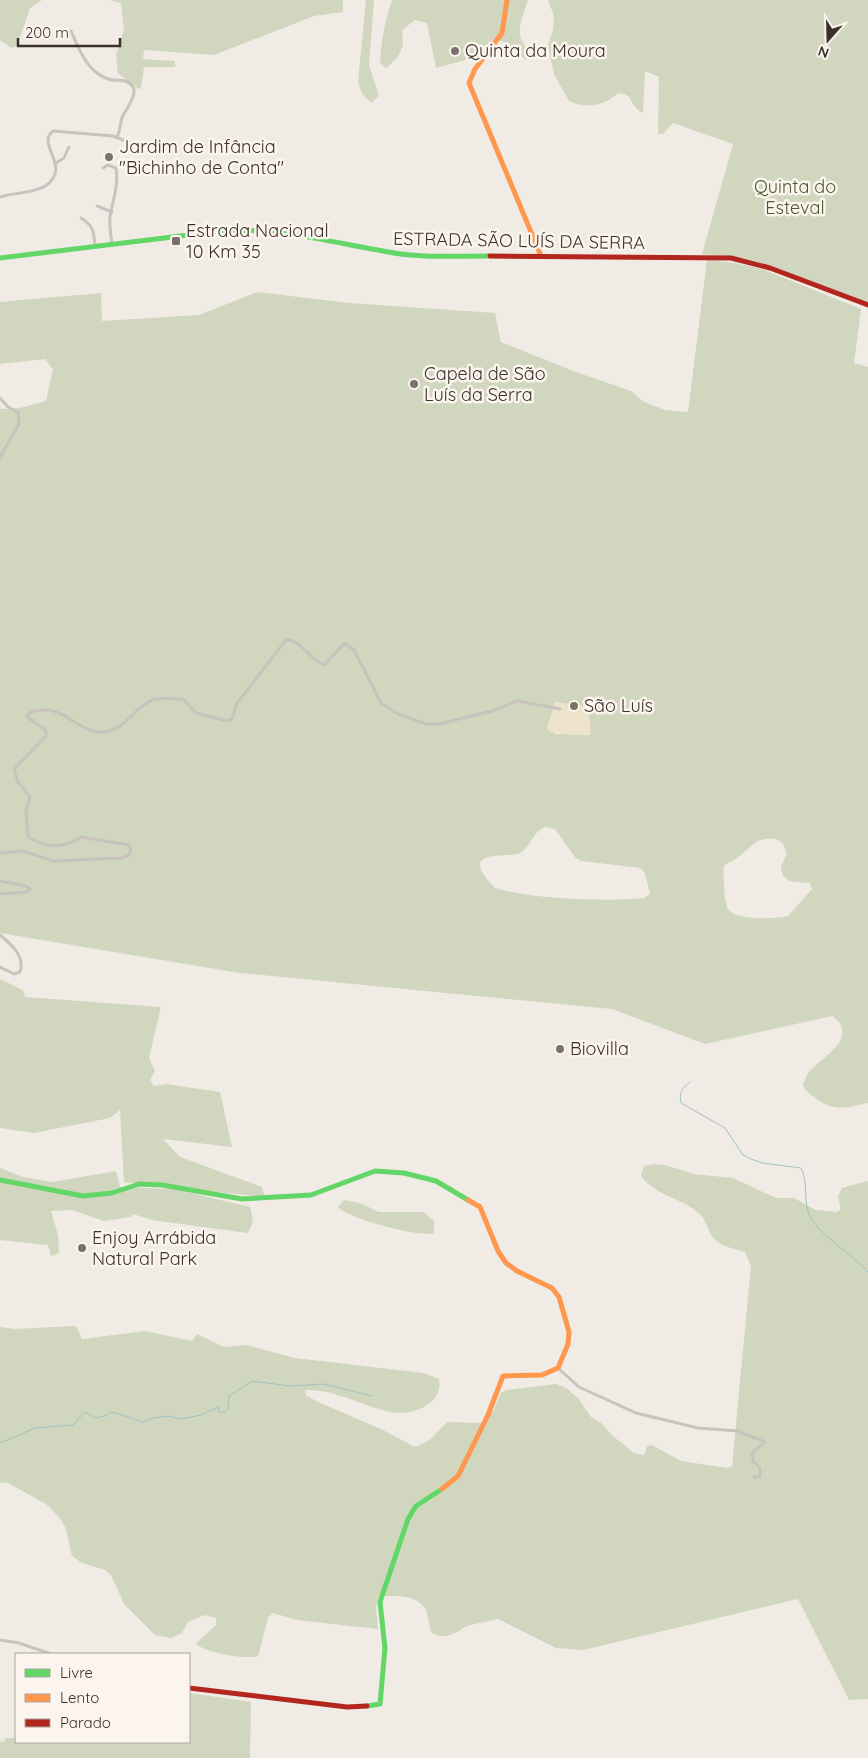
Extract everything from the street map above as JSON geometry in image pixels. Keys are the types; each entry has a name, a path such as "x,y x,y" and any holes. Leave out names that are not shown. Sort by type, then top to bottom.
{"street":[{"path":"506,0 502,33 474,69 469,83 541,256"},
{"path":"71,31 81,55 93,68 108,79 127,82 133,87 134,94 123,116 117,137"},
{"path":"0,197 34,190 49,184 56,172 56,163 48,143 48,137 53,131 117,137 133,144"},
{"path":"56,163 64,158 69,147"},
{"path":"103,168 108,165 116,168 117,176 110,226 112,244"},
{"path":"97,206 112,212"},
{"path":"81,218 90,223 94,232 95,246"},
{"name":"ESTRADA SÃO LUÍS DA SERRA","path":"0,258 230,230 258,229 395,254 705,256 742,260 770,268 868,305"},
{"path":"0,398 8,407 18,412 19,424 0,457"},
{"path":"0,853 23,852 37,857 69,861 122,858 129,855 132,850 129,845 81,838 71,844 47,845 37,843 28,836 26,812 30,797 18,782 14,770 46,736 46,730 27,717 29,713 46,709 65,715 97,732 106,732 119,726 152,700 183,699 196,713 227,721 232,719 237,703 286,640 296,643 318,663 324,665 344,643 349,644 354,650 381,703 398,714 426,724 440,724 492,711 517,701 560,709"},
{"path":"0,881 26,886 30,890 27,892 0,894"},
{"path":"0,936 14,948 22,966 20,972 14,974 0,967"},
{"path":"0,1180 83,1196 101,1196 125,1187 146,1184 180,1186 242,1199 311,1195 375,1171 404,1173 436,1181 480,1207 498,1252 506,1263 517,1272 552,1288 559,1296 569,1332 568,1344 558,1368 542,1375 504,1376 498,1382 480,1433 458,1476 450,1484 416,1506 408,1520 380,1602 385,1648 380,1704 364,1707 347,1707 190,1688"},
{"path":"558,1368 579,1387 636,1413 698,1428 738,1431 765,1442 752,1454 753,1461 760,1468 760,1477 754,1477"},
{"path":"0,1640 19,1643 48,1653"}],"green space":[{"path":"0,0 42,0 30,8 17,46 11,48 0,40"},
{"path":"109,0 343,0 343,12 314,16 214,55 144,50 143,59 174,61 176,67 144,67 141,88 138,89 118,73 116,55 124,30 121,3"},
{"path":"366,0 374,0 369,65 379,96 371,103 362,94 358,82"},
{"path":"392,0 528,0 521,20 520,36 527,49 528,56 526,60 502,41 493,40 480,56 436,68 427,23 415,20 402,30 403,45 398,57 386,68 380,63 384,31"},
{"name":"Quinta do Esteval","path":"548,0 868,0 868,305 745,259 702,254 733,144 673,123 663,134 658,134 659,77 645,71 643,113 639,111 627,95 622,93 602,103 593,105 583,105 569,101 554,74 548,45 553,30 554,16"},
{"path":"707,260 735,263 762,269 861,309 854,363 868,367 868,1103 840,1108 833,1107 821,1102 809,1093 803,1085 809,1073 830,1053 841,1039 842,1031 840,1024 832,1016 705,1044 612,1009 240,973 0,933 0,409 20,408 46,401 53,369 45,359 0,364 0,302 101,293 102,321 199,315 257,292 349,303 495,313 501,342 573,371 631,391 644,402 665,410 688,412","holes":["572,704 588,713 590,734 556,734 547,728 552,715","545,827 555,829 575,857 581,861 641,868 645,873 650,894 644,898 590,899 528,895 495,888 484,874 480,865 482,860 489,857 522,852 541,829","776,839 783,844 787,854 781,866 784,876 791,881 810,883 812,889 788,916 774,918 739,916 728,909 724,866 758,841"]},
{"path":"0,979 23,990 25,997 161,1007 149,1058 155,1071 150,1080 154,1086 166,1084 220,1092 232,1147 163,1139 180,1157 262,1187 265,1197 124,1182 120,1110 110,1118 34,1133 0,1128"},
{"path":"653,1164 665,1165 694,1174 733,1178 776,1198 794,1198 816,1210 837,1212 841,1209 838,1196 842,1188 868,1181 868,1699 849,1700 798,1599 583,1650 556,1648 498,1619 470,1625 448,1635 436,1635 432,1633 426,1610 417,1601 404,1597 379,1596 376,1607 378,1629 297,1620 273,1613 268,1618 258,1656 245,1657 216,1653 200,1647 196,1643 216,1625 216,1618 205,1615 188,1622 182,1633 171,1638 155,1635 124,1604 111,1575 105,1570 82,1563 72,1556 66,1529 60,1518 46,1504 6,1482 0,1483 0,1327 14,1329 76,1326 82,1339 145,1331 192,1341 197,1334 224,1347 247,1345 295,1358 424,1373 439,1379 439,1388 436,1396 424,1407 407,1412 390,1412 327,1392 305,1390 306,1395 316,1401 383,1430 413,1446 418,1446 431,1439 447,1422 482,1423 493,1411 501,1393 506,1390 556,1384 566,1388 578,1398 591,1417 600,1422 613,1436 634,1453 644,1455 647,1446 652,1445 681,1461 727,1468 732,1466 751,1266 745,1252 716,1241 700,1214 686,1204 661,1193 647,1183 641,1176 644,1166"},
{"path":"0,1168 23,1177 53,1182 116,1171 120,1187 174,1189 250,1207 253,1222 248,1233 152,1220 133,1214 131,1217 104,1221 72,1210 51,1211 58,1235 59,1253 51,1256 48,1245 0,1240"},
{"path":"344,1200 360,1203 379,1212 424,1212 434,1221 434,1233 414,1233 400,1230 355,1216 338,1207"},
{"path":"190,1693 251,1702 250,1758 0,1758 0,1742 5,1741 5,1738 15,1738 15,1743 190,1743"}],"sand":[{"path":"555,702 583,706 590,720 590,735 550,732 547,729"}],"waterway":[{"path":"690,1082 682,1091 681,1103 725,1128 743,1155 762,1163 801,1168 805,1180 808,1212 815,1225 868,1272"},
{"path":"0,1443 35,1428 73,1425 85,1412 95,1418 105,1416 110,1412 143,1422 153,1418 169,1416 181,1419 201,1415 218,1407 219,1412 225,1412 228,1408 229,1396 252,1381 290,1386 323,1384 372,1396"}],"traffic: fast":[{"path":"0,258 230,230 292,234 406,255 490,256"},
{"path":"0,1180 83,1196 112,1193 139,1184 162,1185 242,1199 311,1195 375,1171 404,1173 436,1181 468,1200"},
{"path":"367,1706 380,1704 385,1648 380,1602 408,1519 416,1506 442,1489"}],"traffic: slow":[{"path":"507,0 502,33 475,69 469,83 541,256"},
{"path":"442,1489 458,1476 488,1415 503,1376 542,1375 558,1368 568,1344 569,1332 559,1297 552,1288 517,1271 506,1263 498,1251 480,1207 468,1200"}],"traffic: jam":[{"path":"490,256 731,258 770,268 868,305"},
{"path":"190,1688 347,1707 367,1706"}],"place":[{"name":"Quinta da Moura","path":"455,51"},
{"name":"Jardim de Infância \"Bichinho de Conta\"","path":"109,157"},
{"name":"Estrada Nacional 10 Km 35","path":"176,241"},
{"name":"Capela de São Luís da Serra","path":"414,384"},
{"name":"São Luís","path":"574,706"},
{"name":"Biovilla","path":"560,1049"},
{"name":"Enjoy Arrábida Natural Park","path":"82,1248"}]}
